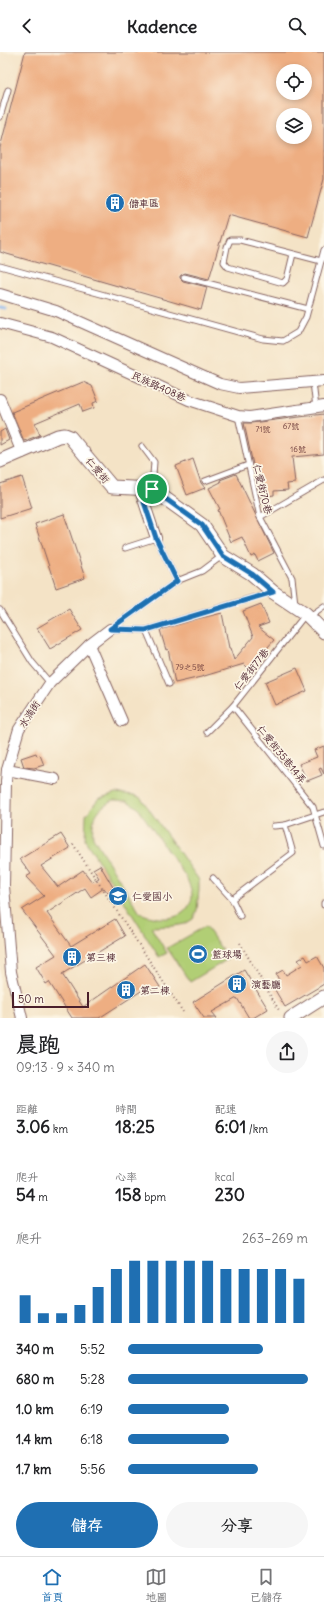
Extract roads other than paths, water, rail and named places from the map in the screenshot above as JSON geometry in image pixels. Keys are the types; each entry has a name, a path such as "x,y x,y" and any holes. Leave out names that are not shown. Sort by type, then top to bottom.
{"street":[{"path":"0,294 56,311 220,384 239,388 324,381"},
{"name":"民族路408巷","path":"0,323 52,337 189,400 238,416 250,417 320,407"},
{"path":"0,399 22,453"},
{"name":"仁愛街","path":"0,461 22,453 58,436 64,435 70,437 112,487 139,487 152,489 202,525 223,556 252,574 273,592 304,613 324,632"},
{"path":"139,487 156,538"},
{"name":"水湳街","path":"22,1018 11,972 4,886 7,770 20,728 50,683 89,645 110,629"},
{"path":"89,645 122,721"},
{"path":"7,770 55,779"},
{"path":"286,1015 324,997"}],"lane":[{"path":"0,117 8,90"},
{"path":"293,254 287,279 283,283 228,267 224,262 230,240 240,240 321,261"},
{"path":"0,266 263,339 283,341 298,332 306,317 324,250"},
{"path":"184,277 308,309"},
{"path":"313,382 320,407"},
{"name":"仁愛街70巷","path":"238,416 260,517 292,578 304,613"},
{"path":"142,446 154,462 152,489"},
{"path":"205,481 248,465"},
{"path":"260,517 324,480"},
{"path":"125,548 156,538 177,581"},
{"path":"110,629 177,581 202,571 223,556"},
{"path":"110,629 146,630 273,592"},
{"name":"仁愛街77巷","path":"207,732 233,706 304,613 324,606"},
{"path":"0,610 32,662 50,683"},
{"path":"146,630 169,684"},
{"name":"仁愛街35巷14弄","path":"233,706 313,807 314,815 324,846"},
{"path":"274,826 284,825 324,812"},
{"path":"232,899 293,853 284,825"},
{"path":"213,878 232,899 240,916"}],"waterway":[{"path":"0,308 6,309"}],"place":[{"name":"儲車區","path":"115,203"},
{"name":"仁愛國小","path":"118,896"},
{"name":"籃球場","path":"198,954"},
{"name":"第三棟","path":"72,957"},
{"name":"演藝廳","path":"237,984"},
{"name":"第二棟","path":"126,990"}]}
